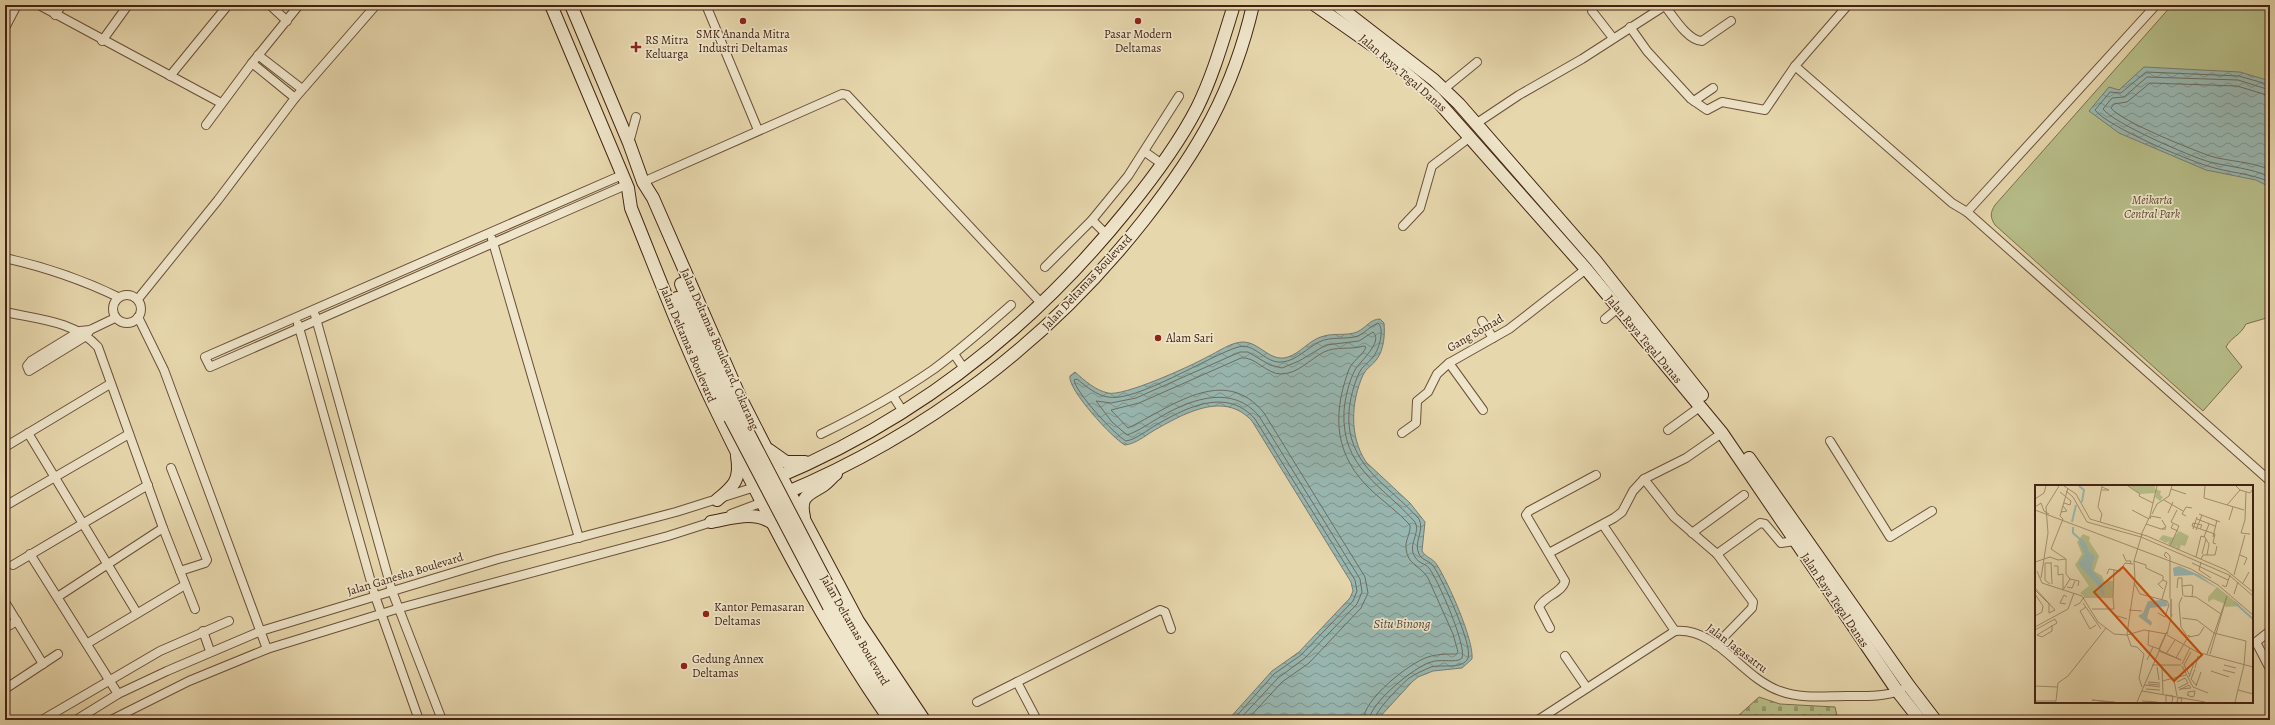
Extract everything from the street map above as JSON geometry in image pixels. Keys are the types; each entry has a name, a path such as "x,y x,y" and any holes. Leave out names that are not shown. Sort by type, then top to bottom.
{"main road":[{"name":"Jalan Deltamas Boulevard","path":"551,5 626,182 734,416 833,605 856,654 901,720"},
{"name":"Jalan Deltamas Boulevard, Cikarang","path":"571,5 629,143 643,182 653,198 740,397 780,476 858,621 924,720"},
{"name":"Jalan Deltamas Boulevard","path":"626,182 634,215 692,356 735,449 755,487 780,476 904,413 965,370 1013,330 1042,303 1107,235 1162,164 1197,108 1210,77 1234,5"},
{"name":"Jalan Deltamas Boulevard","path":"763,502 789,492 892,441 949,404 1026,345 1071,303 1122,248 1191,157 1218,109 1245,37 1253,5"},
{"name":"Jalan Raya Tegal Danas","path":"1316,5 1375,47 1449,113 1470,137 1596,260 1720,426 1935,720"},
{"name":"Jalan Raya Tegal Danas","path":"1337,5 1387,42 1444,89 1476,123 1544,210 1586,269 1701,406 1720,426 1898,692 1920,720"},
{"path":"1449,113 1459,104"},
{"name":"Jalan Deltamas Boulevard","path":"643,182 646,201 734,416"},
{"path":"1013,330 1026,345"},
{"path":"765,446 777,457 786,462 798,463 812,460"},
{"path":"717,500 732,487 737,478 739,468 735,449"},
{"path":"807,527 802,508 804,499 847,464"},
{"path":"755,487 820,613 856,672 890,720"},
{"path":"711,522 749,515 764,517 774,524"},
{"name":"Jalan Deltamas Boulevard","path":"833,605 912,720"}],"street":[{"path":"5,28 7,14 17,5"},
{"path":"39,5 102,41 222,103"},
{"path":"55,15 62,5"},
{"path":"102,41 128,5"},
{"path":"170,76 228,5"},
{"path":"270,5 286,20"},
{"path":"206,125 258,55 299,5"},
{"path":"706,5 758,130"},
{"path":"1594,5 1592,11 1613,38"},
{"path":"1476,123 1519,95 1582,59 1665,5 1692,37 1698,41 1702,41 1731,21"},
{"path":"1630,27 1647,51 1694,101 1707,110 1722,102 1765,110 1795,66 1848,5"},
{"path":"1968,212 2156,5"},
{"path":"138,299 208,212 295,98 370,7"},
{"path":"258,55 302,90"},
{"path":"1444,89 1477,62"},
{"path":"252,63 295,98"},
{"path":"1795,66 1952,203 1968,212 2270,481"},
{"path":"1694,101 1713,88"},
{"path":"643,182 842,94 847,95 1042,303"},
{"path":"1045,267 1092,220 1145,152 1180,96"},
{"path":"629,143 636,117"},
{"path":"1403,226 1420,208 1432,166 1470,137"},
{"path":"1145,152 1162,164"},
{"path":"626,182 494,243 210,367 205,357 489,233 626,182"},
{"path":"1092,220 1107,235"},
{"path":"489,233 494,243 579,538"},
{"path":"5,258 49,268 84,280 118,297"},
{"name":"Gang Somad","path":"1402,433 1416,422 1417,401 1428,392 1437,374 1449,363 1508,329 1586,269"},
{"path":"124,294 132,295 138,299 141,311 138,317 127,323 115,318 112,311 113,303 118,297 124,294"},
{"path":"821,434 893,396 954,354 1011,305"},
{"path":"1605,319 1618,308"},
{"path":"313,310 392,591 400,608 442,720"},
{"path":"5,312 86,332 98,347 110,384 163,528 195,609"},
{"path":"5,319 14,314"},
{"path":"138,317 164,370 267,649"},
{"path":"86,332 31,372 29,371 27,366 29,363 86,332 115,318"},
{"path":"294,318 300,327 375,596 383,614 419,720"},
{"path":"1482,321 1493,338"},
{"path":"954,354 965,370"},
{"path":"1449,363 1483,410"},
{"path":"5,447 110,384"},
{"path":"893,396 904,413"},
{"path":"1668,430 1701,406"},
{"path":"1549,554 1603,525 1622,512 1633,491 1644,479 1686,458 1720,426"},
{"path":"28,433 81,524 108,564 137,613"},
{"path":"5,506 129,434"},
{"path":"1830,441 1890,537 1932,512"},
{"path":"172,468 207,560 204,564 180,571"},
{"path":"1550,628 1539,607 1543,601 1563,586 1565,580 1527,517 1527,513 1596,475"},
{"path":"1644,479 1674,517 1717,554 1753,602 1753,606 1716,645"},
{"path":"13,565 148,485"},
{"name":"Jalan Ganesha Boulevard","path":"76,720 118,694 210,651 261,631 498,559 717,500 755,487"},
{"path":"1692,533 1744,495"},
{"path":"112,720 189,681 267,649 400,608 711,522 763,502"},
{"path":"1717,554 1760,523 1765,524 1781,543 1795,540"},
{"path":"1538,720 1675,631 1603,525"},
{"path":"59,596 163,528"},
{"path":"30,554 59,596 118,694"},
{"path":"88,643 185,585"},
{"path":"5,602 43,664"},
{"path":"977,702 1160,610 1164,612 1171,629"},
{"path":"5,628 17,621"},
{"path":"42,720 160,651 229,621"},
{"name":"Jalan Jagasatru","path":"1675,631 1687,630 1696,632 1716,645 1767,685 1791,694 1855,696 1898,692"},
{"path":"203,631 210,651"},
{"path":"2270,631 2254,640 2270,668"},
{"path":"5,689 58,654"},
{"path":"1565,656 1587,688"},
{"path":"1017,682 1037,720"},
{"path":"1898,692 1909,686"}],"green space":[{"name":"Meikarta Central Park","path":"2172,5 2270,5 2270,317 2246,324 2244,328 2230,341 2226,347 2242,367 2203,411 1995,225 1991,215 1995,205"},
{"path":"1759,697 1780,704 1835,707 1838,720 1742,720 1738,716"}],"water":[{"path":"2144,67 2240,72 2270,81 2270,187 2256,180 2206,170 2119,133 2089,111 2109,87 2119,90"},
{"name":"Situ Binong","path":"1380,319 1384,323 1384,342 1379,355 1364,373 1359,385 1354,408 1354,430 1360,452 1366,462 1410,503 1425,522 1422,551 1434,561 1447,584 1465,625 1472,650 1472,659 1462,668 1433,671 1418,677 1377,720 1228,720 1272,671 1299,652 1350,598 1353,591 1351,582 1252,421 1241,412 1229,407 1216,406 1203,408 1177,418 1136,441 1125,445 1111,434 1083,402 1071,382 1070,376 1075,372 1086,382 1099,390 1108,393 1116,393 1157,380 1238,342 1255,345 1270,355 1282,358 1293,355 1319,338 1328,335 1357,332 1373,320"}],"place":[{"name":"SMK Ananda Mitra Industri Deltamas","path":"743,21"},
{"name":"Pasar Modern Deltamas","path":"1138,21"},
{"name":"RS Mitra Keluarga","path":"636,47"},
{"name":"Alam Sari","path":"1158,338"},
{"name":"Kantor Pemasaran Deltamas","path":"706,614"},
{"name":"Gedung Annex Deltamas","path":"684,666"}]}
